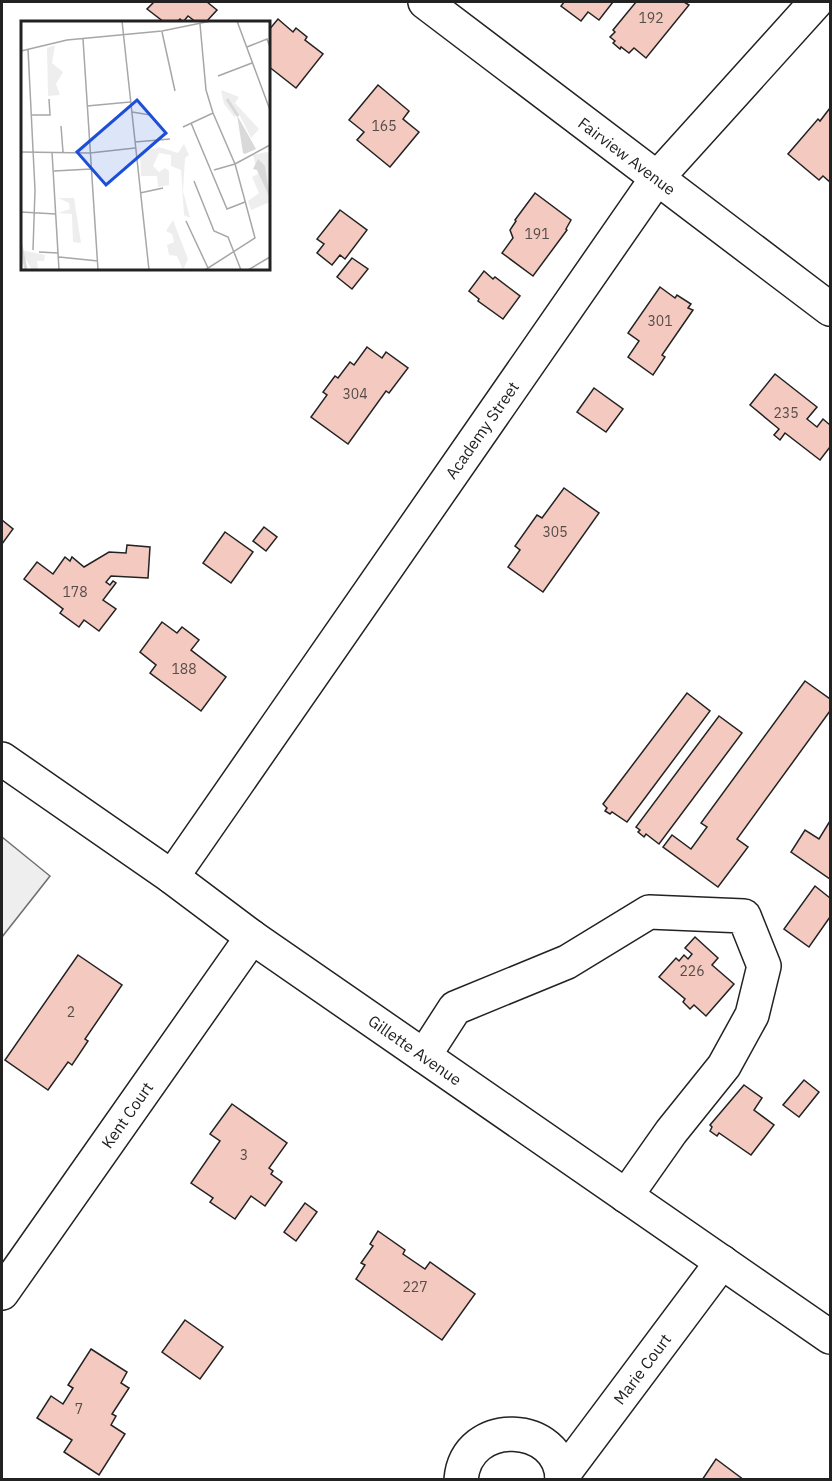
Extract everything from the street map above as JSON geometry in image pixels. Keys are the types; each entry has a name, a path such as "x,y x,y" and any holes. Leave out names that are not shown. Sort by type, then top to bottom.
{"street":[{"name":"Fairview Avenue","path":"425,2 831,309"},
{"name":"Academy Street","path":"172,878 657,178 816,2"},
{"name":"Gillette Avenue","path":"2,759 252,937 831,1337"},
{"path":"424,1056 455,1008 567,962 649,912 744,916 764,966 753,1015 724,1066 671,1132 626,1196"},
{"name":"Kent Court","path":"2,1293 252,937"},
{"name":"Marie Court","path":"562,1478 722,1262"},
{"name":"Marie Court","path":"461,1479 469,1457 484,1440 505,1433 530,1436 550,1450 559,1466 562,1478"}],"shaded area":[{"path":"2,837 50,876 2,937"}],"building":[{"path":"154,2 207,2 217,10 207,21 195,21 188,16 184,21 180,19 163,21 147,9"},
{"path":"564,2 613,2 599,20 588,12 581,21 561,6"},
{"path":"636,2 684,2 689,5 646,58 634,48 629,53 621,47 620,49 610,37"},
{"path":"278,19 293,32 296,28 307,37 305,40 323,54 296,88 270,68 270,29"},
{"path":"378,85 409,111 403,119 419,132 390,167 357,140 364,132 349,120"},
{"path":"830,108 830,182 823,176 819,180 788,154"},
{"path":"535,193 571,220 567,230 533,276 502,253 513,238 510,230 515,220"},
{"path":"340,210 367,230 345,259 340,255 332,265 317,253 324,244 317,239"},
{"path":"352,258 368,269 352,289 337,277"},
{"path":"484,271 520,296 503,319 478,301 479,299 469,291"},
{"path":"660,287 675,298 677,295 691,304 688,308 693,310 662,355 665,357 653,375 628,357 639,341 628,333"},
{"path":"367,347 382,358 386,352 408,368 389,393 386,391 348,444 311,417 327,395 323,392 335,376 338,378 350,362 354,365"},
{"path":"775,374 817,407 807,419 817,427 823,419 830,425 830,447 820,460 785,433 780,440 774,435 779,429 750,405"},
{"path":"594,388 623,409 606,432 577,412"},
{"path":"564,488 599,513 543,592 508,567 520,550 515,546 537,515 542,518"},
{"path":"2,520 13,529 2,544"},
{"path":"264,527 277,537 266,551 253,541"},
{"path":"225,532 253,552 231,583 203,563"},
{"path":"127,545 150,547 148,578 111,576 106,582 110,585 113,581 116,583 103,600 116,609 99,631 84,620 79,627 60,613 63,609 24,579 37,562 53,574 65,557 70,561 72,557 84,567 109,552 126,553"},
{"path":"162,622 177,633 182,627 199,640 191,650 226,677 201,711 150,673 156,665 140,652"},
{"path":"805,681 830,699 830,711 737,839 748,847 718,887 663,847 672,835 691,849 707,827 701,823"},
{"path":"687,693 710,711 627,822 612,812 610,814 605,811 607,808 603,804"},
{"path":"719,716 742,733 659,844 646,834 644,837 636,827"},
{"path":"830,821 830,879 791,852 805,830 819,839"},
{"path":"815,886 830,898 830,917 809,947 784,929"},
{"path":"695,937 718,958 712,965 734,984 706,1016 694,1005 690,1009 683,1002 685,999 659,977 676,958 679,961 684,955 688,959 692,954 685,948"},
{"path":"78,955 122,985 85,1039 88,1041 72,1065 68,1062 48,1090 5,1060"},
{"path":"804,1080 819,1092 799,1117 783,1105"},
{"path":"744,1085 762,1098 754,1110 774,1125 751,1155 719,1133 717,1136 710,1131 712,1127 710,1125"},
{"path":"232,1104 287,1143 269,1168 273,1171 271,1174 282,1182 265,1206 251,1196 235,1219 210,1202 213,1198 191,1183 220,1141 210,1134"},
{"path":"305,1203 317,1212 296,1241 284,1232"},
{"path":"378,1231 405,1250 403,1254 425,1269 430,1262 475,1294 442,1340 356,1279 365,1265 361,1263 373,1246 370,1244"},
{"path":"185,1320 223,1347 200,1379 162,1352"},
{"path":"91,1349 127,1372 121,1383 129,1388 112,1414 116,1416 111,1425 125,1434 99,1475 64,1452 72,1440 37,1418 51,1396 63,1404 73,1388 68,1385"},
{"path":"716,1459 744,1480 702,1480"}]}
